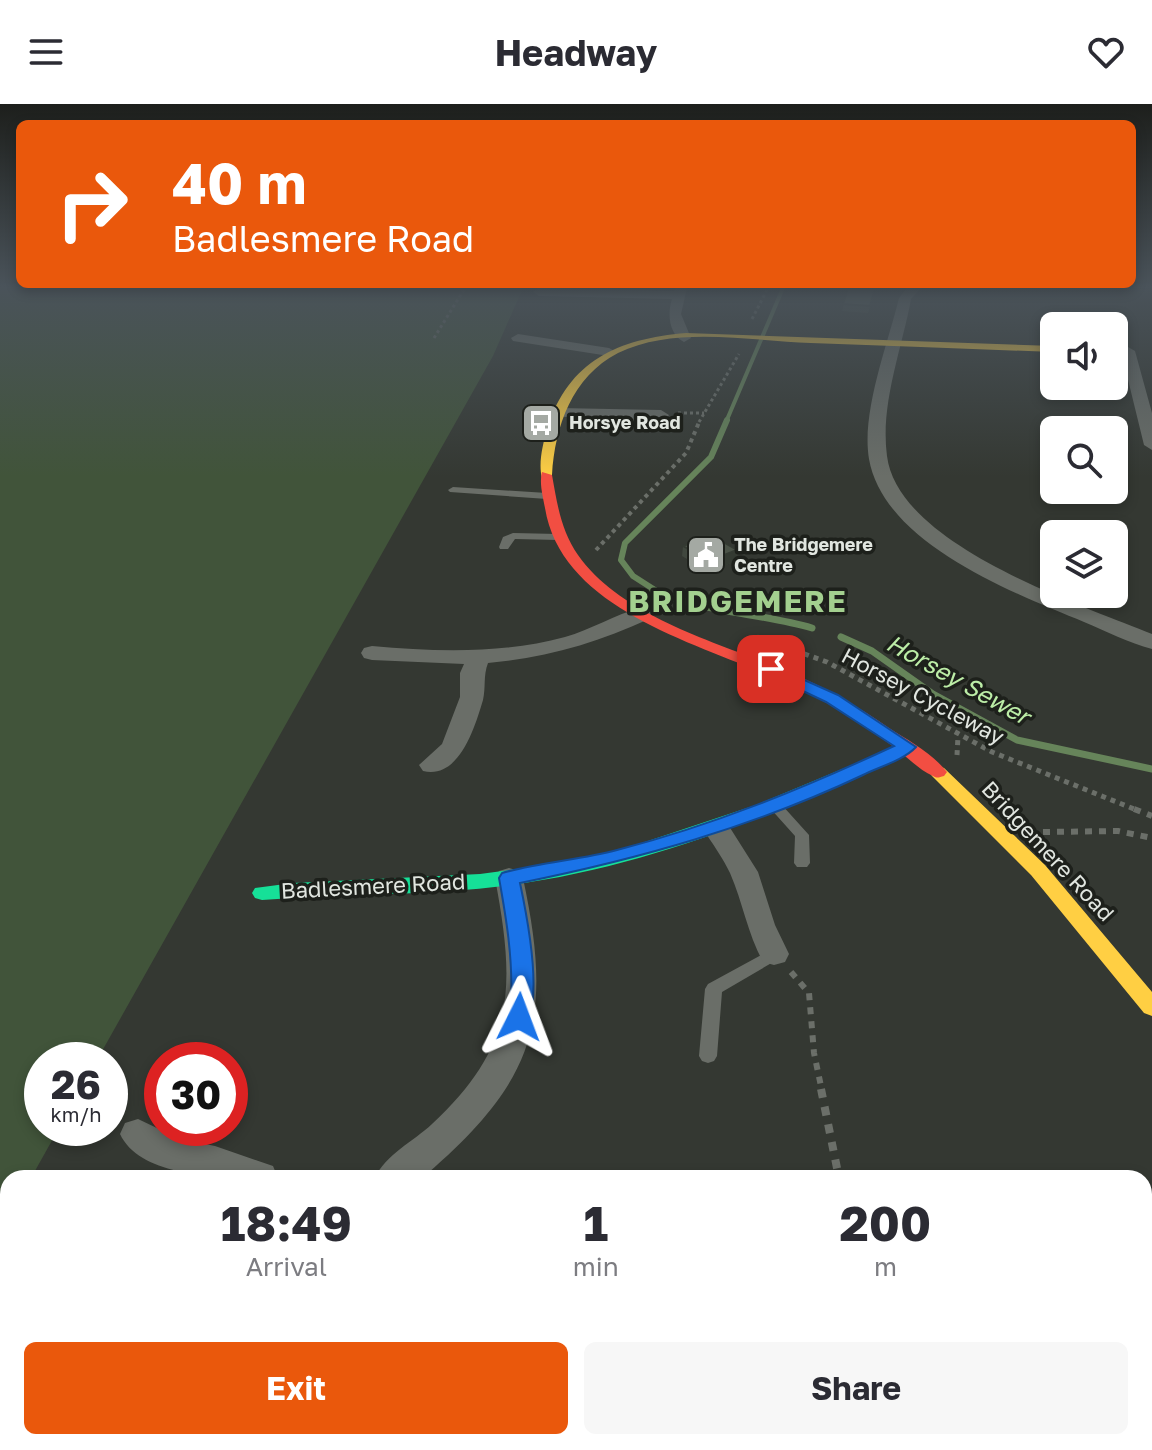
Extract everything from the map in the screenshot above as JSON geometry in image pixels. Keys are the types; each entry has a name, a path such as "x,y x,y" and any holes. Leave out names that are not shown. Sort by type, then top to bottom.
{"street":[{"path":"604,351 615,351"},
{"path":"894,351 877,444 886,485 903,507 946,546 977,566 1152,642"},
{"name":"Bridgemere Road","path":"609,352 596,362 566,399 548,447 547,496 558,537 585,574 604,591 641,614 832,699 907,747 1011,840 1065,899 1152,1007"},
{"path":"1128,366 1152,445"},
{"path":"559,413 661,415"},
{"path":"372,653 478,659 595,637 641,614"},
{"path":"432,765 453,747 472,697 472,673 478,659"},
{"name":"Badlesmere Road","path":"262,893 509,878 613,858 717,829 776,807 907,747"},
{"path":"717,829 744,872 760,925 774,954"},
{"path":"402,1170 459,1119 495,1078 515,1034 522,1000 519,929 509,878"},
{"path":"138,1134 173,1154 238,1170"}],"lane":[{"path":"453,490 547,496"},
{"path":"504,547 507,539 513,536 558,537"},
{"path":"776,807 802,835 802,863"},
{"path":"708,1056 714,989 774,954"}],"path":[{"path":"593,562 594,552 686,453 742,351"},
{"name":"Horsey Cycleway","path":"746,634 827,662 992,752 1152,816"},
{"path":"1011,840 1048,831 1083,829 1118,831 1152,838"},
{"path":"774,954 809,993 814,1053 837,1170"}],"green space":[{"path":"0,351 495,351 107,1042 24,1042 24,1146 49,1146 35,1170 0,1170"}],"building":[{"path":"711,535 737,550 709,561 683,546"}],"waterway":[{"name":"Horsey Sewer","path":"726,422 756,351"},
{"name":"Horsey Sewer","path":"658,592 633,576 621,560 625,543 711,457 727,420"},
{"name":"Horsey Sewer","path":"653,590 658,592"},
{"name":"Horsey Sewer","path":"658,592 710,608 812,628"},
{"name":"Horsey Sewer","path":"841,637 872,651 933,694 1017,740 1152,769"}],"traffic: fast":[{"path":"262,893 480,881 564,870 714,828 907,747"}],"traffic: slow":[{"path":"546,475 550,438 564,402 586,372 615,351"},
{"path":"938,772 1038,870 1152,1007"}],"traffic: jam":[{"path":"546,475 554,520 572,557 599,586 633,610 671,629 790,678 830,698 938,772"}],"place":[{"name":"Horsye Road","path":"541,423"},
{"name":"The Bridgemere Centre","path":"706,555"}],"district":[{"name":"BRIDGEMERE","path":"738,602"}],"route":[{"path":"519,1017 522,1000 519,929 509,878 613,858 717,829 826,785 907,747 832,699 771,669"}]}
